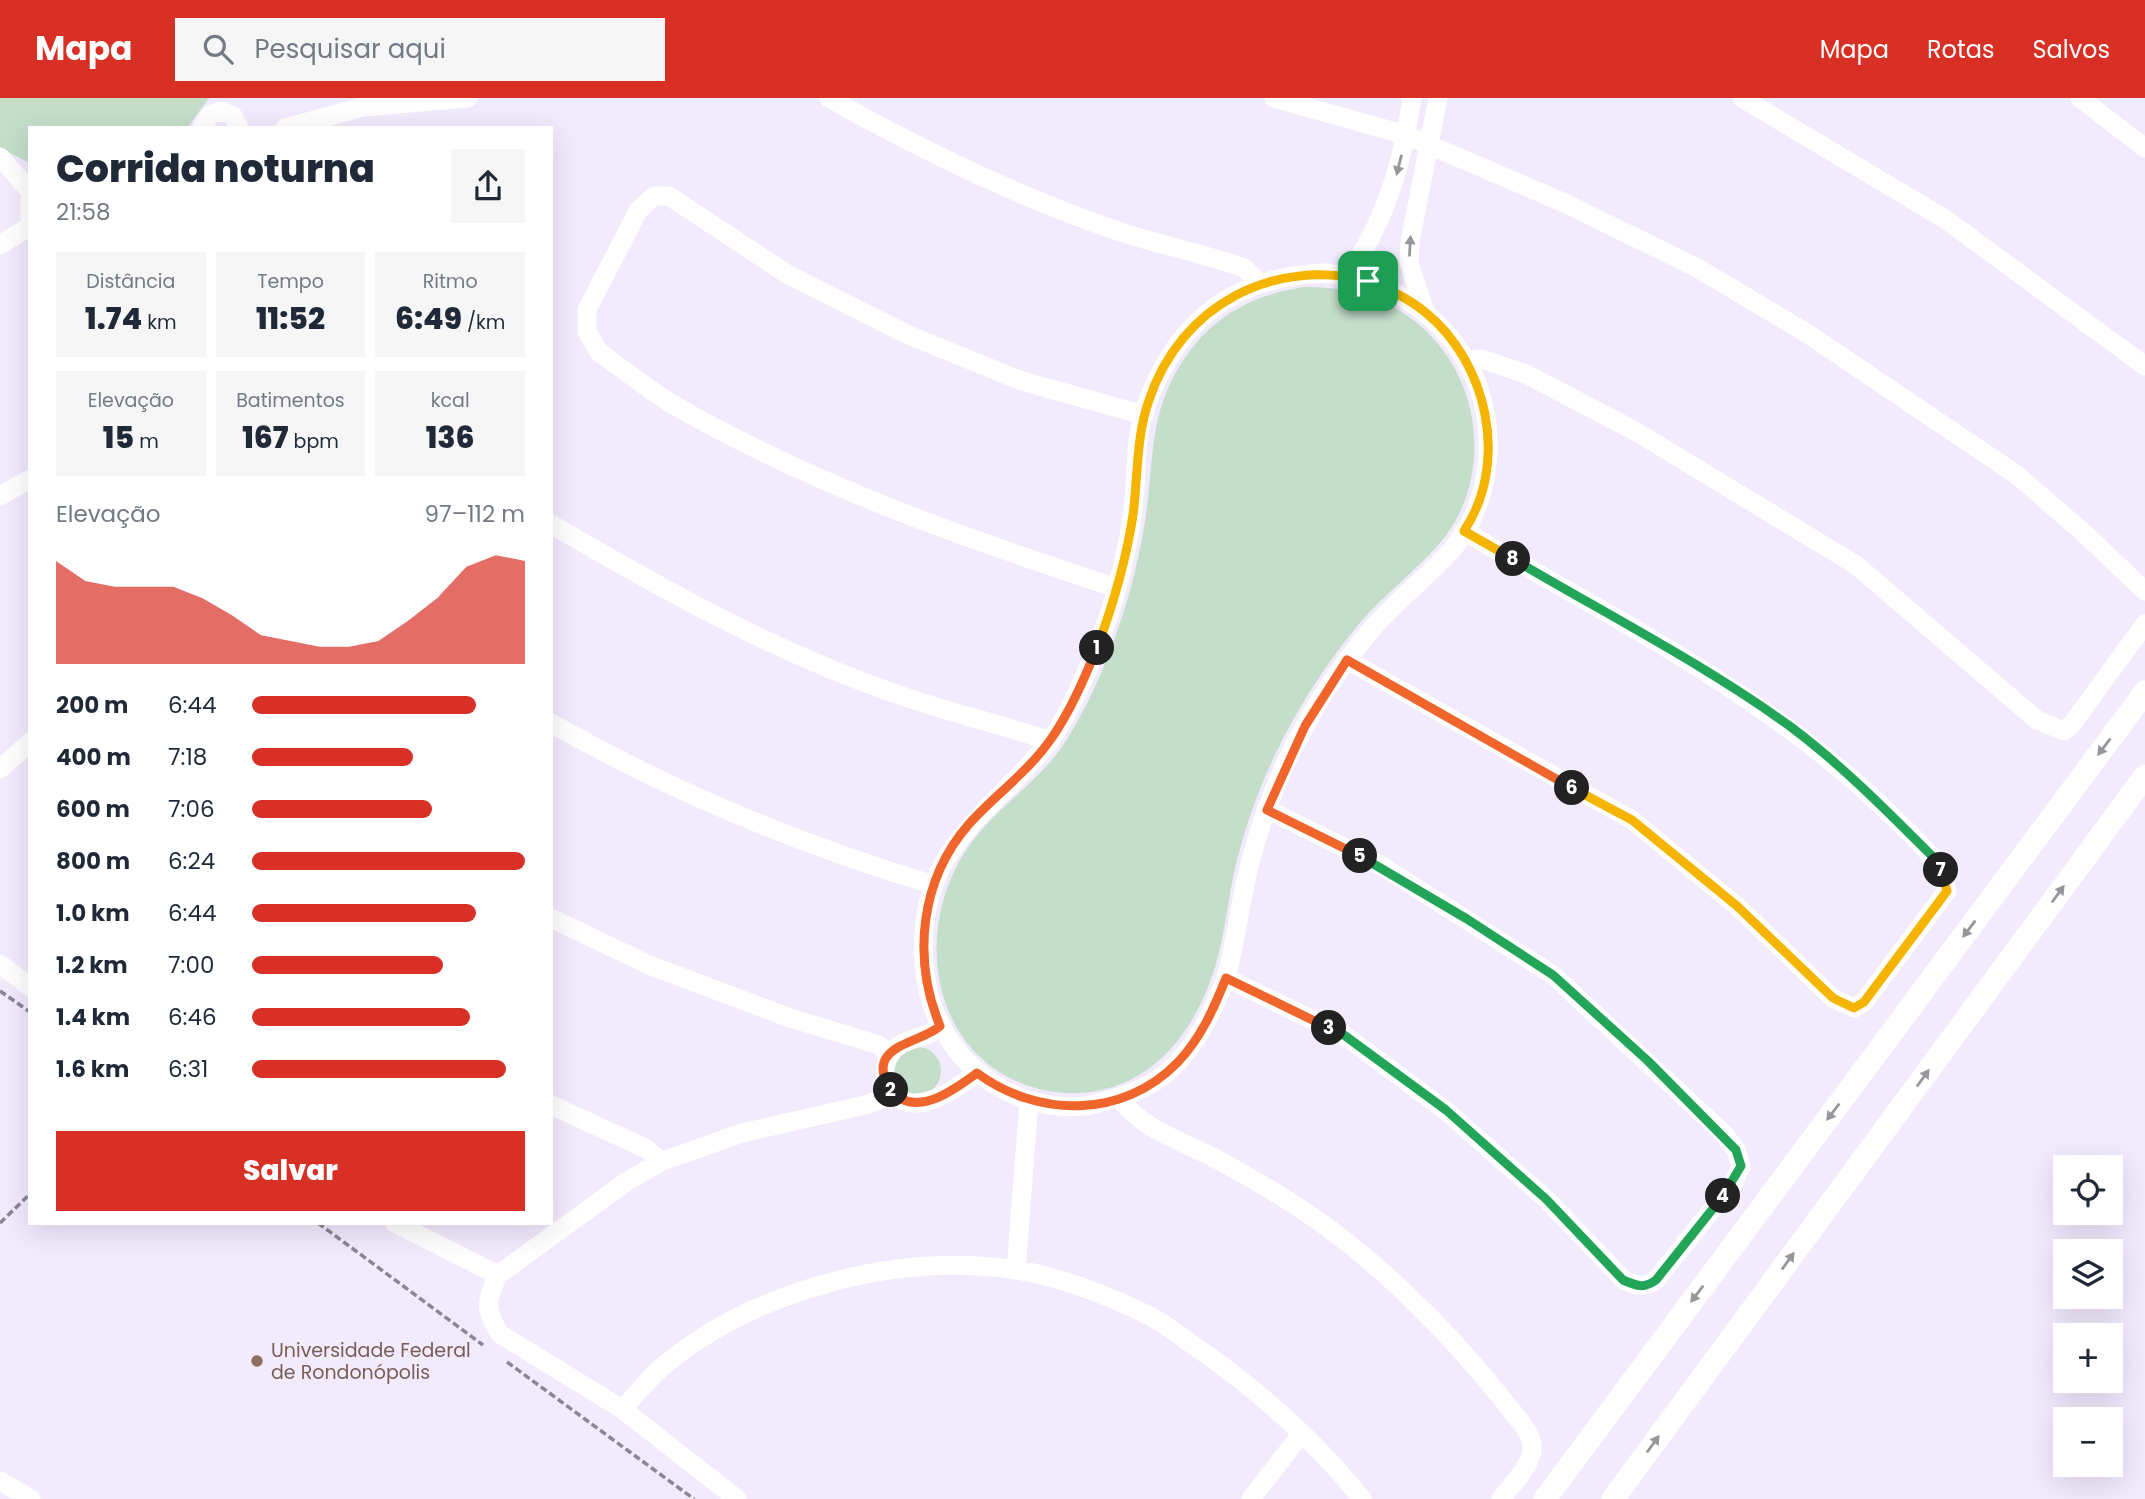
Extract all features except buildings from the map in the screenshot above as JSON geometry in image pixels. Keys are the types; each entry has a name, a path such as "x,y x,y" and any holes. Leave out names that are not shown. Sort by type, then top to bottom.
{"street":[{"path":"291,126 364,103 468,98"},
{"path":"829,98 901,138 1011,191 1117,231 1244,268 1260,283"},
{"path":"1274,98 1406,135 1567,204 1675,257 1805,332 2017,475 2145,591"},
{"path":"1347,276 1368,246 1383,214 1406,135 1412,98"},
{"path":"1425,312 1409,263 1410,242 1438,98"},
{"path":"1742,98 1945,219 2145,366"},
{"path":"2080,98 2145,148"},
{"path":"203,126 205,119 228,110"},
{"path":"0,156 28,169"},
{"path":"0,156 28,189"},
{"path":"1117,588 962,536 778,460 670,403 599,352 590,342 585,320 638,211 654,196 669,196 788,274 906,334 1022,381 1144,415"},
{"path":"0,245 28,227"},
{"path":"1303,274 1347,276 1389,289 1425,312 1454,342 1466,359 1482,398 1488,440 1485,481 1464,531 1452,550 1397,602 1347,660 1305,726 1267,810 1249,868 1226,978 1205,1024 1178,1062 1146,1087 1119,1097 1079,1107 1029,1101 977,1073 950,1043 940,1026 932,1007 924,966 925,920 934,885 945,859 968,825 1050,741 1096,651 1117,588 1133,514 1139,438 1144,415 1158,379 1190,330 1221,302 1260,283 1303,274"},
{"path":"1466,359 1482,359 1502,365 1598,412 1856,565 2037,720 2054,729 2064,730 2072,724 2145,624"},
{"path":"0,496 28,480"},
{"path":"553,525 643,577 817,663 907,698 1050,741"},
{"path":"1347,660 1632,820 1737,906 1833,998 1854,1008 1864,1002 1947,891 1936,860 1875,800 1791,727 1716,679 1464,531"},
{"path":"1545,1499 2145,692"},
{"path":"553,724 690,795 822,849 934,885"},
{"path":"0,769 28,744"},
{"path":"1613,1499 2145,776"},
{"path":"1226,978 1344,1035 1446,1110 1546,1199 1623,1280 1637,1286 1648,1286 1656,1280 1734,1182 1741,1166 1736,1150 1724,1134 1553,975 1384,868 1267,810"},
{"path":"553,919 649,965 790,1018 878,1045 889,1055"},
{"path":"0,964 28,985"},
{"path":"940,1026 926,1036 905,1041 889,1055 885,1075 894,1093 912,1102 922,1102 940,1097 977,1073"},
{"path":"737,1499 622,1409 500,1334 488,1306 488,1296 498,1275 626,1182 660,1162 742,1133 869,1104 894,1093"},
{"path":"1119,1097 1126,1107 1149,1125 1216,1159 1292,1203 1356,1252 1412,1301 1476,1365 1528,1432 1532,1446 1529,1461 1500,1499"},
{"path":"1016,1270 1029,1101"},
{"path":"553,1106 647,1149 660,1162"},
{"path":"399,1225 498,1275"},
{"path":"622,1409 666,1363 721,1327 790,1294 871,1272 943,1267 1016,1270 1093,1291 1153,1318 1234,1373 1301,1434 1362,1499"},
{"path":"1251,1499 1301,1434"},
{"path":"0,1480 31,1499"}],"path":[{"path":"0,990 28,1011"},
{"path":"0,1223 28,1196"}],"green space":[{"path":"0,98 209,98 188,126 28,126 28,162 0,148"},
{"path":"1304,287 1344,290 1381,301 1414,321 1442,349 1456,371 1466,395 1472,421 1472,473 1466,498 1440,543 1368,614 1346,640 1312,688 1283,739 1249,818 1235,867 1213,975 1189,1025 1172,1047 1153,1065 1131,1080 1105,1089 1077,1093 1030,1086 1002,1074 977,1055 952,1019 937,967 937,939 948,885 975,838 1042,771 1062,747 1099,677 1121,621 1135,571 1145,521 1159,414 1175,373 1200,338 1226,316 1255,300"},
{"path":"917,1047 934,1054 941,1071 934,1088 917,1095 900,1088 893,1071 900,1054"}],"place":[{"name":"Universidade Federal de Rondonópolis","path":"257,1361"}],"route":[{"path":"1303,274 1347,276 1368,281 1389,289 1425,312 1454,342 1475,378 1486,419 1488,461 1479,502 1464,531 1716,679 1791,727 1875,800 1936,860 1944,876 1947,891 1937,906 1864,1002 1854,1008 1833,998 1737,906 1632,820 1495,746 1347,660 1305,726 1267,810 1384,868 1553,975 1648,1061 1724,1134 1736,1150 1741,1166 1734,1182 1656,1280 1648,1286 1637,1286 1623,1280 1546,1199 1446,1110 1344,1035 1226,978 1191,1047 1163,1076 1128,1096 1089,1106 1049,1105 1010,1094 977,1073 940,1097 912,1102 894,1093 885,1075 889,1055 896,1047 905,1041 926,1036 940,1026 927,988 923,943 930,898 945,859 968,825 1018,777 1050,741 1067,713 1096,651 1126,551 1133,514 1139,438 1150,398 1168,360 1203,316 1240,291 1260,283 1303,274"}]}
